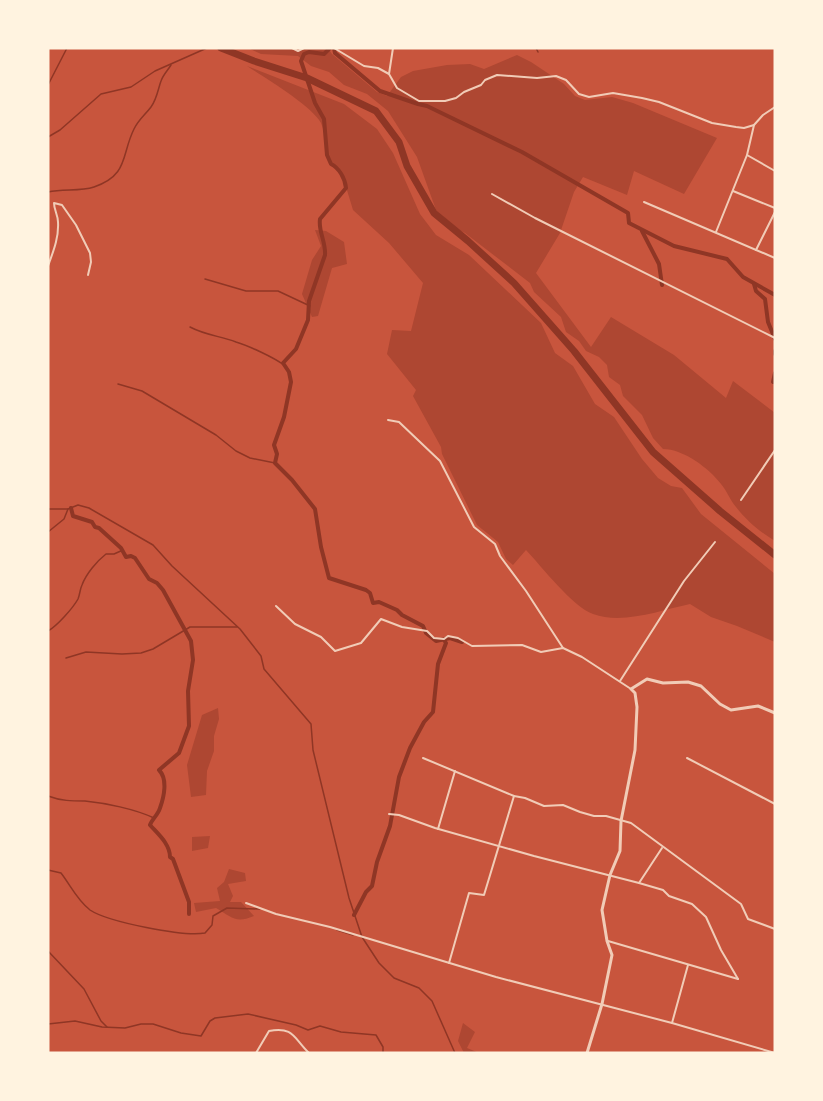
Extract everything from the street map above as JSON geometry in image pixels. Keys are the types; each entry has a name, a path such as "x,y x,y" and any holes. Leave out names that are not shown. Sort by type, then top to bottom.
{"street":[{"path":"292,48 298,51 304,48"},
{"path":"334,48 364,66 378,68 389,74 397,88 419,101 445,101 497,75 537,78 556,76 566,80 579,94 589,97 613,93 659,102 711,123 744,128 754,125"},
{"path":"389,74 393,48"},
{"path":"716,232 747,155 754,125 775,107"},
{"path":"747,155 775,171"},
{"path":"733,191 775,210 756,250"},
{"path":"492,194 535,218 775,338"},
{"path":"644,202 775,258"},
{"path":"48,266 57,240 58,220 54,203 62,205 76,225 90,253 91,262 88,275"},
{"path":"388,420 399,422 440,461 474,527 495,544 500,556 563,648 582,657 635,693 637,707 635,750 621,821 620,851 610,875 602,910 607,941 612,955 602,1004 586,1053"},
{"path":"741,500 775,450"},
{"path":"620,681 684,581 715,542"},
{"path":"276,606 296,624 321,637 335,651 360,643 381,619 402,627 427,631 434,638 444,639 448,636 458,638 472,646 522,645 541,652 563,648"},
{"path":"631,689 647,679 663,683 688,682 700,686 720,704 731,710 758,706 775,713"},
{"path":"423,758 544,806 563,805 594,816 606,816 631,823 741,904 748,919 775,929"},
{"path":"687,758 775,804"},
{"path":"438,828 455,771"},
{"path":"449,963 469,893 484,895 514,796"},
{"path":"390,814 663,890 669,896 692,904 706,916 721,950 738,979 607,941"},
{"path":"639,883 663,847"},
{"path":"246,903 276,914 330,927 449,963 775,1053"},
{"path":"672,1023 688,964"},
{"path":"256,1053 269,1031 279,1029 288,1030 295,1035 309,1053"}],"shaded area":[{"path":"248,48 328,48 377,92 387,96 401,77 413,71 447,65 470,64 484,69 517,55 564,84 575,96 585,100 612,97 633,103 717,138 684,194 634,171 627,195 583,177 574,192 560,233 536,273 591,347 611,317 674,355 726,398 733,381 775,413 775,541 744,517 721,484 703,466 679,452 663,449 653,438 642,415 623,396 620,385 609,377 607,365 599,357 586,351 579,341 566,332 561,317 534,292 530,283 436,210 417,157 388,111 367,94 344,85 329,72 311,66 298,56 261,54"},
{"path":"247,66 344,104 377,129 393,153 420,214 436,235 469,255 541,323 555,353 573,366 595,404 614,417 642,459 658,478 671,486 682,488 701,514 775,574 775,642 711,617 690,604 629,617 605,617 593,614 567,595 526,550 513,565 506,559 498,542 477,525 442,454 441,447 413,396 416,390 387,354 392,330 411,331 423,283 389,243 353,210 343,177 331,164 323,127 316,116"},
{"path":"315,230 326,231 344,242 347,264 332,268 318,316 312,317 302,294 312,260 321,246"},
{"path":"218,708 219,719 214,736 214,751 207,771 206,795 191,797 187,765 202,715"},
{"path":"210,836 208,848 192,851 192,837"},
{"path":"229,869 245,873 246,881 228,884 233,896 230,902 241,902 254,916 238,919 216,908 196,912 194,903 220,901 217,888 224,882"},
{"path":"463,1023 475,1032 467,1048 479,1053 464,1053 458,1041"}],"waterway":[{"path":"48,85 67,48"},
{"path":"48,137 60,130 101,94 131,87 155,71 207,48"},
{"path":"221,48 307,78 376,111 399,142 407,166 434,213 514,283 574,351 653,452 720,511 775,555"},
{"path":"330,48 324,54 309,52 304,54 301,61 315,103 324,119 327,155 331,164 341,174 346,188 320,219 325,255 309,301 308,320 296,349 283,363 289,372 291,382 284,417 274,445 277,454 275,463 315,509 329,578 366,590 370,593 373,603 379,602 397,610 423,626 426,633 436,641 450,638 462,642"},
{"path":"334,48 335,53 380,91 427,106 522,152 628,213 629,223 674,246 727,259 743,277 775,295"},
{"path":"536,48 538,52"},
{"path":"48,192 94,187 113,177 119,170 134,129 153,104 162,79 171,65"},
{"path":"642,231 659,264 662,285"},
{"path":"205,279 246,291 278,291 310,306"},
{"path":"754,284 756,291 765,299 768,322 775,339"},
{"path":"190,327 247,346 284,365"},
{"path":"773,382 775,373"},
{"path":"118,384 142,391 216,435 236,451 250,458 275,463"},
{"path":"48,509 68,509 78,505 89,508 153,545 172,566 240,629 261,656 264,669 311,724 313,750 349,898 362,937 379,963 394,978 419,988 432,1001 455,1053"},
{"path":"71,508 73,516 92,522 121,548 126,557 135,558 149,579 163,590 191,641 193,660 188,691 189,726 179,753 159,770 164,778 164,794 159,810 150,825 166,844 170,857 173,859 189,902 189,914"},
{"path":"48,532 64,519 68,509"},
{"path":"48,631 76,603 84,581 96,564 106,554 114,554 123,550"},
{"path":"66,658 86,652 141,653 153,649 190,627 237,627"},
{"path":"354,915 366,892 372,886 377,862 390,826 399,777 410,748 424,722 433,712 438,664 446,643 444,640"},
{"path":"48,796 62,800 111,805 154,818"},
{"path":"48,870 61,873 90,910 99,915 146,927 181,933 205,933 212,925 213,916 227,908 260,909"},
{"path":"337,930 353,935"},
{"path":"48,951 84,989 101,1021 107,1027"},
{"path":"48,1024 75,1021 102,1027 125,1028 153,1024 181,1033 201,1036 210,1021 215,1018 248,1014 308,1030 320,1026 341,1032 376,1035 383,1047 383,1053"}]}
